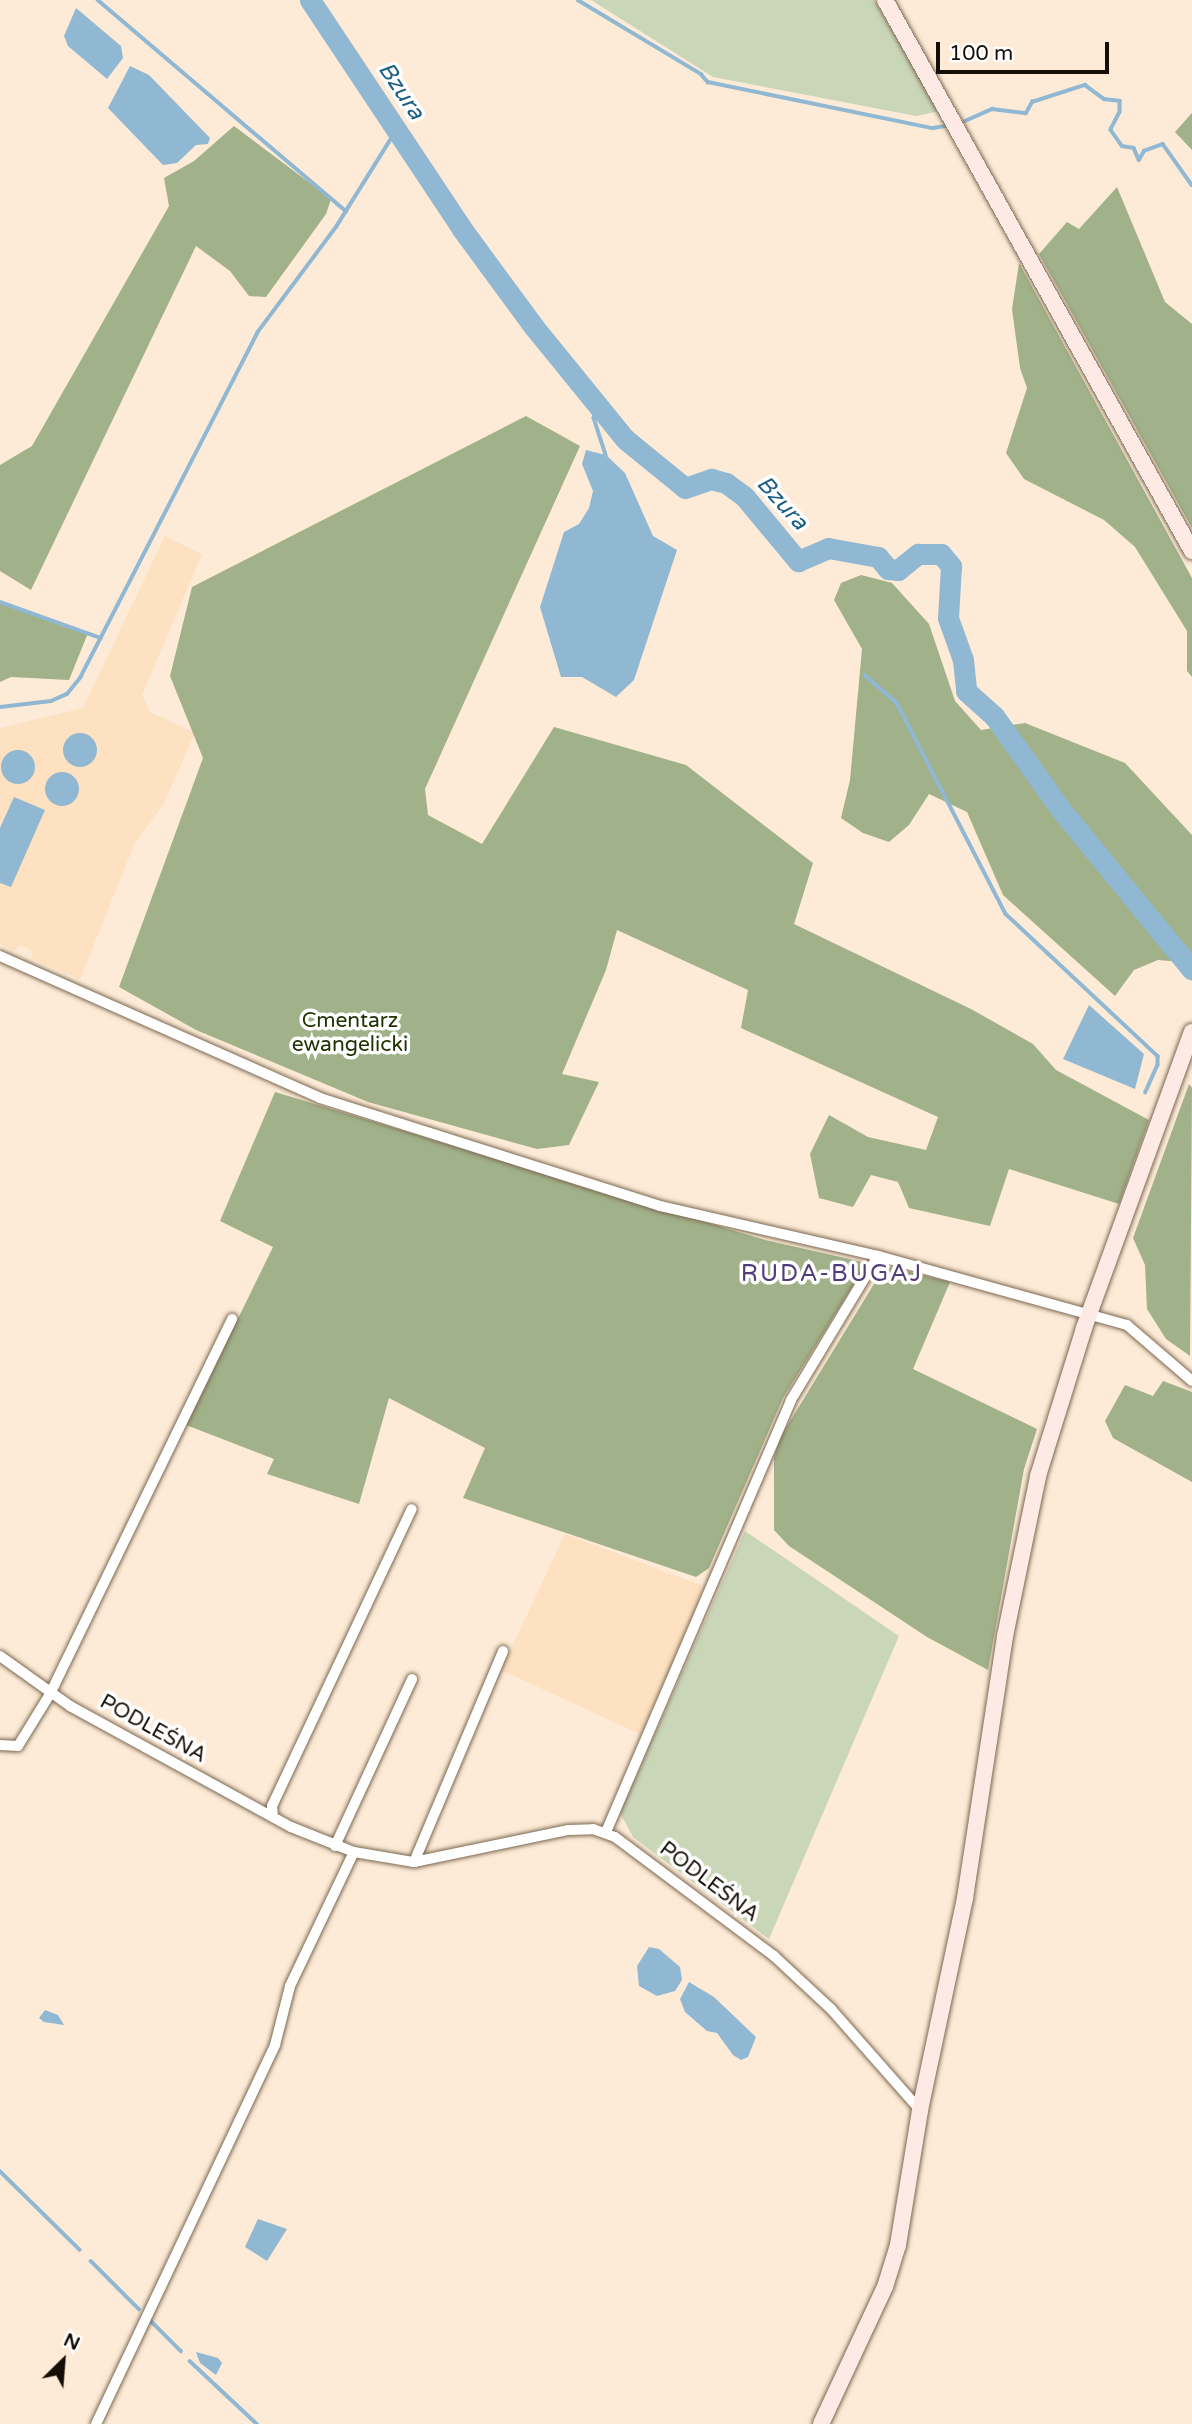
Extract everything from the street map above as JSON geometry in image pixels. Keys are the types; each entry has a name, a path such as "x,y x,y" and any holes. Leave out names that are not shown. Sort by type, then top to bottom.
{"street":[{"path":"885,0 1192,551"},
{"path":"0,956 320,1098 660,1206 878,1256 1090,1312 1136,1330 1192,1381"},
{"path":"821,2424 892,2267 920,2110 965,1898 1018,1560 1050,1433 1090,1312 1192,1032"},
{"path":"606,1832 790,1400 878,1256"},
{"path":"0,1745 18,1746 50,1694 232,1319"},
{"path":"273,1816 272,1806 412,1509"},
{"path":"414,1863 503,1651"},
{"name":"PODLEŚNA","path":"0,1656 50,1694 273,1816 335,1846 354,1852 414,1863 569,1830 606,1832 723,1914 774,1956 848,2026 920,2110"},
{"path":"335,1846 412,1679"},
{"path":"96,2424 275,2045 290,1986 354,1852"}],"shaded area":[{"path":"165,536 202,554 142,695 150,712 195,733 164,803 134,845 80,979 33,959 31,950 20,945 14,951 0,944 0,728 83,708"},
{"path":"565,1534 701,1585 700,1606 640,1734 501,1670"}],"green space":[{"path":"591,0 874,0 940,111 916,116 713,77"},
{"path":"1192,113 1192,150 1175,132"},
{"path":"234,126 331,199 326,214 266,297 249,296 230,271 196,246 31,590 0,571 0,465 32,446 169,206 164,178 194,161"},
{"path":"1117,187 1165,302 1192,324 1192,528 1039,254 1067,222 1079,229"},
{"path":"1019,263 1192,578 1192,677 1187,671 1187,631 1135,547 1104,520 1024,479 1006,453 1027,388 1020,368 1012,309"},
{"name":"Cmentarz ewangelicki","path":"526,416 580,446 425,789 428,815 482,844 554,727 686,765 813,863 794,924 971,1009 1033,1044 1056,1070 1149,1120 1119,1204 1009,1169 990,1226 909,1208 898,1182 871,1175 853,1207 819,1198 810,1154 829,1115 868,1137 926,1150 938,1117 741,1028 748,990 617,930 606,970 562,1074 599,1082 569,1145 537,1149 368,1102 196,1030 119,987 203,758 170,676 192,587"},
{"path":"861,575 892,583 929,624 955,701 981,730 1025,723 1125,763 1192,835 1192,963 1158,960 1134,970 1115,996 1003,895 967,812 929,794 909,825 889,842 863,833 841,818 850,780 862,649 834,600 841,583"},
{"path":"0,601 88,633 69,680 11,677 0,682"},
{"path":"1189,1084 1192,1088 1190,1356 1166,1339 1147,1309 1145,1265 1133,1238"},
{"path":"275,1092 765,1240 867,1263 783,1398 709,1568 696,1577 463,1498 485,1448 389,1398 359,1504 267,1474 274,1459 186,1425 273,1247 220,1221"},
{"path":"885,1266 950,1282 913,1369 1037,1429 1024,1469 988,1670 927,1637 789,1546 774,1530 774,1457 781,1436"},
{"path":"1163,1381 1192,1392 1192,1482 1113,1438 1105,1421 1125,1385 1153,1396"},
{"path":"745,1531 899,1636 769,1939 633,1837 620,1813"}],"water":[{"path":"76,8 121,46 123,58 107,79 68,46 64,36"},
{"path":"130,66 149,75 210,138 208,144 196,145 177,163 163,165 108,108"},
{"path":"586,450 606,455 625,473 653,536 677,550 634,680 616,697 582,677 561,677 540,607 564,532 579,524 589,508 593,491 582,464"},
{"path":"80,733 92,738 97,750 92,762 80,767 68,762 63,750 68,738"},
{"path":"18,750 30,755 35,767 30,779 18,784 6,779 1,767 6,755"},
{"path":"62,772 74,777 79,789 74,801 62,806 50,801 45,789 50,777"},
{"path":"14,797 45,810 11,887 0,883 0,828"},
{"path":"1089,1005 1144,1054 1135,1089 1063,1059"},
{"path":"649,1947 659,1949 680,1967 682,1980 675,1991 657,1996 639,1986 637,1966"},
{"path":"689,1982 714,1997 756,2037 748,2057 741,2060 733,2055 717,2033 707,2031 685,2012 680,1999"},
{"path":"45,2010 58,2015 64,2025 44,2022 39,2018"},
{"path":"258,2219 287,2229 267,2261 245,2247"},
{"path":"196,2352 218,2358 222,2363 216,2375 200,2363"}],"waterway":[{"path":"98,0 346,211"},
{"name":"Bzura","path":"310,0 462,229 534,327 625,439 685,488 711,479 726,483 744,496 798,561 828,548 878,557 888,569 898,570 918,554 941,554 951,566 948,618 963,660 966,691 994,716 1062,811 1192,970"},
{"path":"578,0 701,74 708,82 933,128 946,126"},
{"path":"965,121 992,109 1026,113 1032,102 1085,85 1104,99 1120,101 1120,112 1111,130 1122,146 1134,148 1139,160 1144,151 1163,144 1192,185"},
{"path":"0,707 51,701 67,694 80,678 257,333 336,227 397,129"},
{"path":"599,409 594,418 606,455"},
{"path":"0,602 101,638"},
{"path":"865,675 897,703 1006,914 1158,1056 1158,1065 1146,1092"},
{"path":"0,2171 80,2250"},
{"path":"91,2261 139,2309"},
{"path":"150,2320 181,2351"},
{"path":"190,2361 257,2424"}],"district":[{"name":"RUDA-BUGAJ","path":"832,1274"}]}
